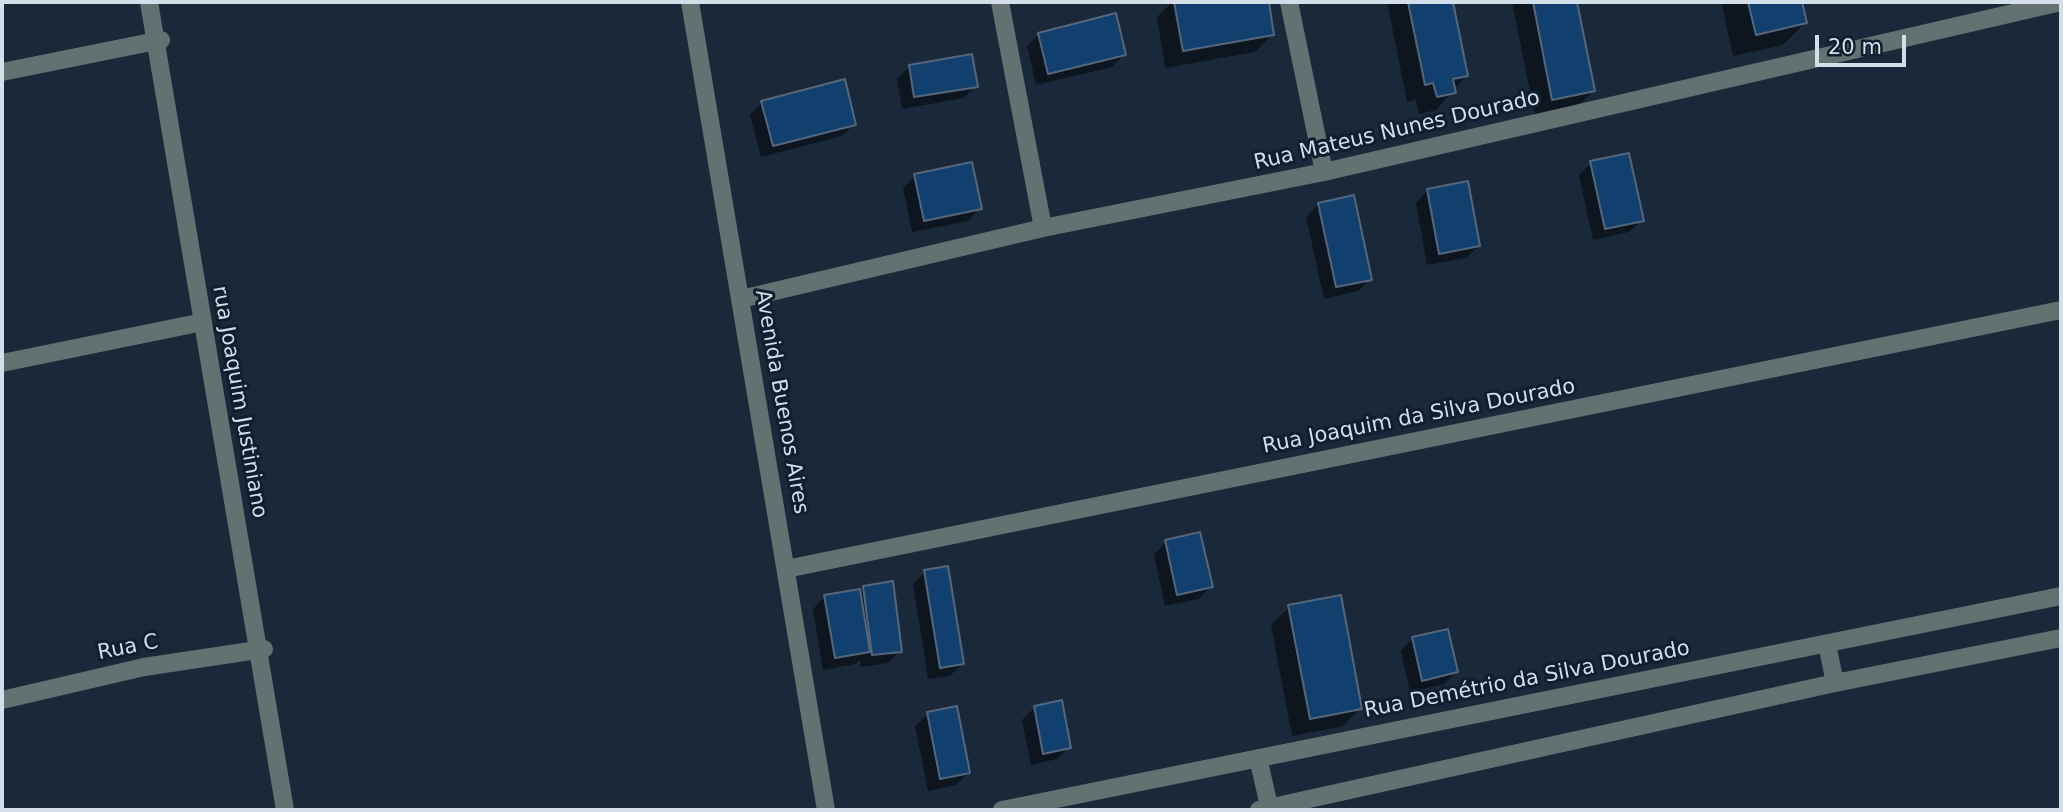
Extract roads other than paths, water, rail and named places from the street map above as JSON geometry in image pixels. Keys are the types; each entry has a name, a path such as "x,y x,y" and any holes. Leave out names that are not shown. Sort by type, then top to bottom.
{"street":[{"name":"rua Joaquim Justiniano","path":"149,2 158,40 203,322 261,649 285,810"},
{"name":"Avenida Buenos Aires","path":"690,2 826,810"},
{"path":"1000,2 1043,229"},
{"path":"1289,2 1324,172"},
{"name":"Rua Mateus Nunes Dourado","path":"741,299 1043,229 1324,172 2061,2"},
{"path":"2,72 158,40"},
{"name":"Rua Joaquim da Silva Dourado","path":"786,569 2061,310"},
{"path":"2,363 203,322"},
{"name":"Rua Demétrio da Silva Dourado","path":"1002,810 2061,596"},
{"path":"1258,758 1266,810 1835,682 2061,638"},
{"path":"1827,643 1835,682"},
{"name":"Rua C","path":"2,700 144,667 261,649"}]}
